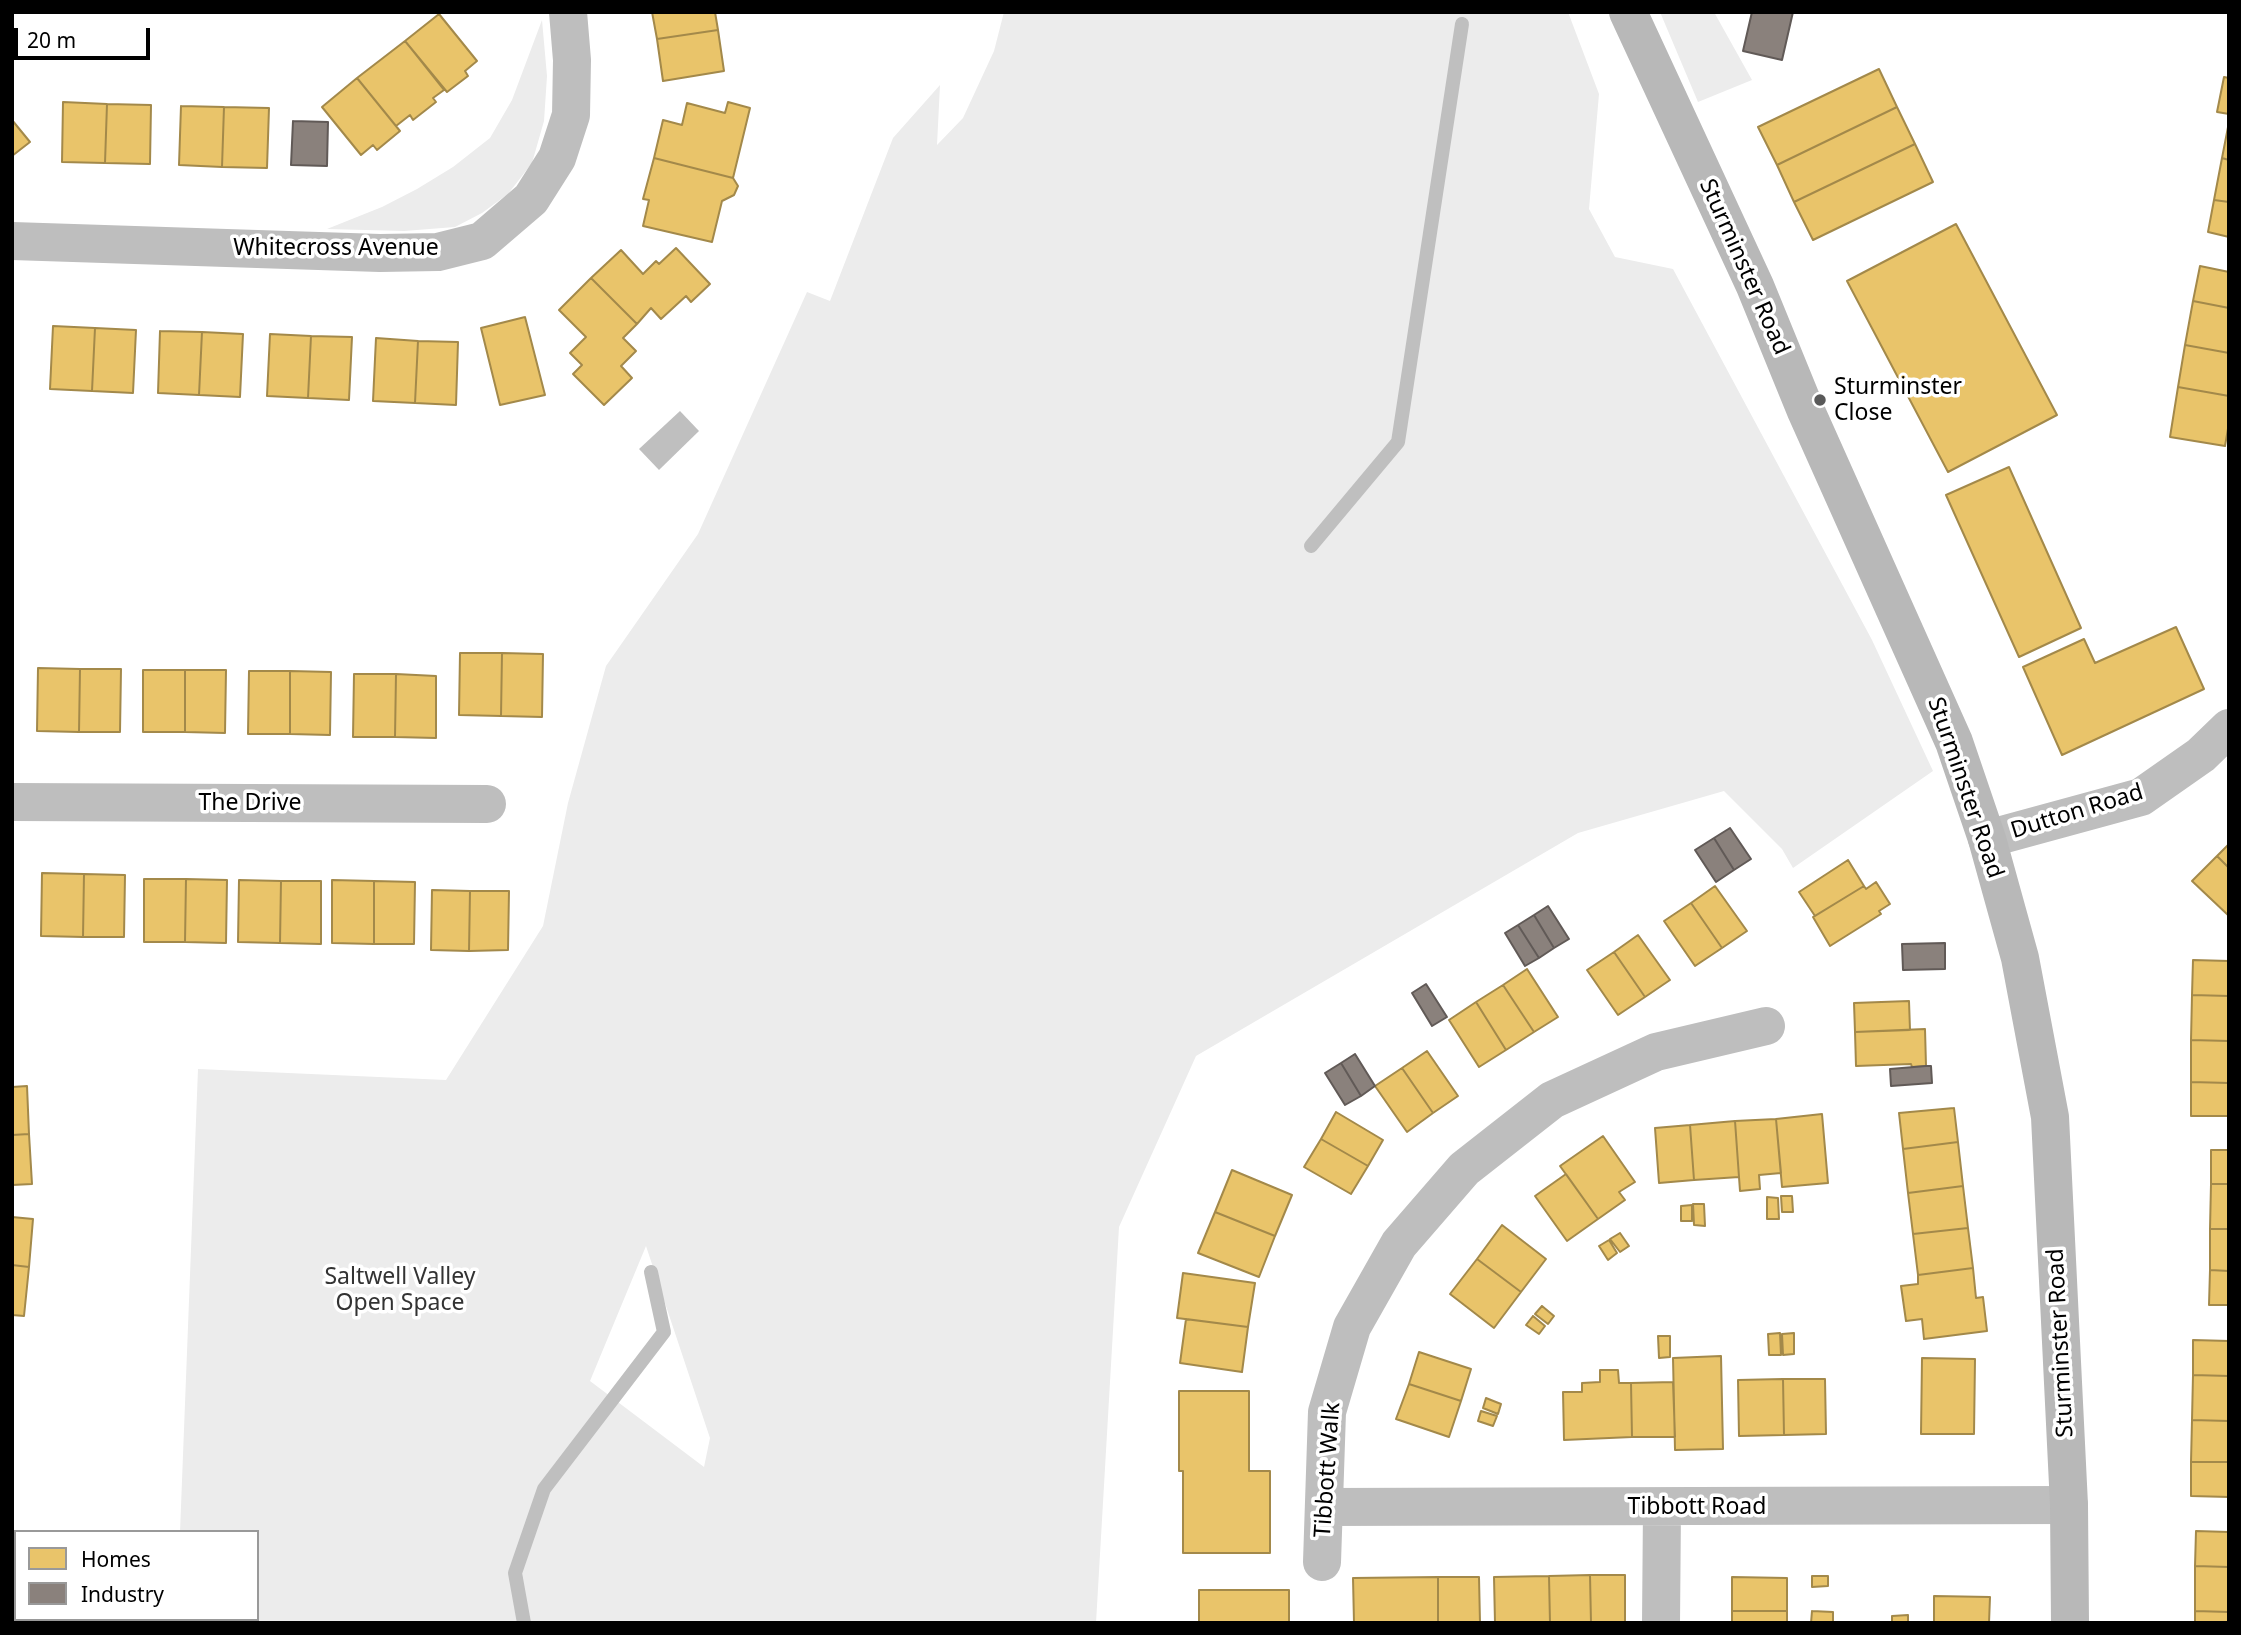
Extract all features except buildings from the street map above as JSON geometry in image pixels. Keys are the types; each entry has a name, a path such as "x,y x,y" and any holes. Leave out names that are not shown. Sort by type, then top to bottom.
{"street":[{"name":"Whitecross Avenue","path":"12,241 380,253 438,251 482,241 531,199 557,158 571,116 572,60 568,12"},
{"name":"Sturminster Road","path":"1628,12 1755,286 1806,411 1954,742 1987,839 2020,958 2050,1117 2069,1505 2070,1623"},
{"name":"Dutton Road","path":"1987,839 2141,797 2201,755 2229,728"},
{"name":"The Drive","path":"12,802 487,804"},
{"name":"Tibbott Walk","path":"1322,1562 1327,1412 1352,1327 1399,1244 1464,1169 1552,1100 1656,1052 1766,1026"},
{"name":"Tibbott Road","path":"1325,1507 2069,1505"},
{"path":"1661,1623 1662,1507"}],"green space":[{"name":"Saltwell Valley Open Space","path":"1004,12 1568,12 1599,94 1589,209 1615,257 1673,269 1872,640 1933,771 1793,868 1782,849 1724,791 1578,833 1196,1056 1119,1227 1096,1623 204,1623 202,1621 259,1621 259,1530 180,1530 198,1069 446,1080 543,926 568,803 606,666 698,534 807,292 830,301 893,138 940,85 937,145 963,118 994,51","holes":["646,1246 710,1438 704,1467 590,1381"]},
{"path":"1660,12 1714,12 1752,80 1698,102"},
{"path":"542,20 547,76 544,121 532,163 508,194 482,213 455,227 404,231 327,229 382,207 417,189 453,167 490,138 512,100"}],"shaded area":[{"path":"680,411 699,431 659,470 639,449"}],"waterway":[{"path":"1311,546 1398,442 1462,24"},
{"path":"524,1623 515,1573 544,1489 664,1332 651,1272"}],"place":[{"name":"Sturminster Close","path":"1820,400"}]}
